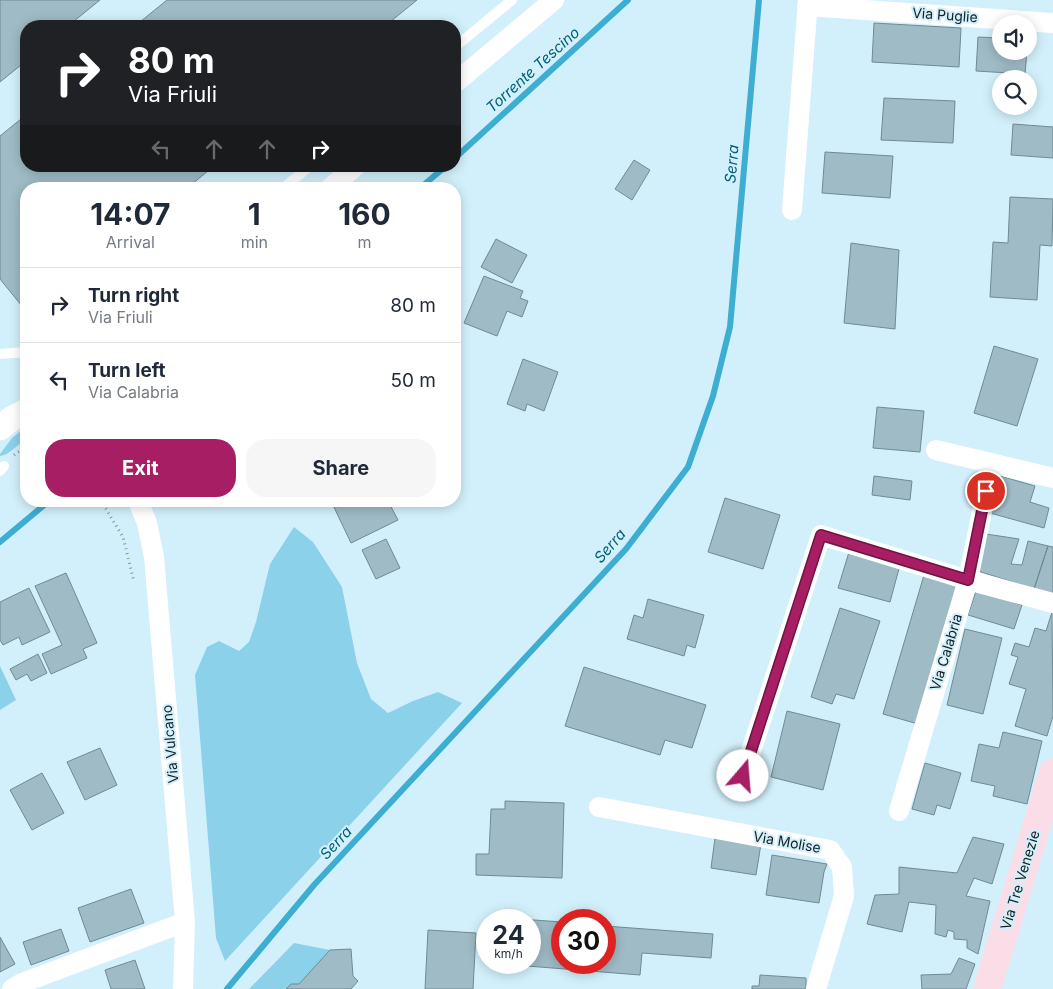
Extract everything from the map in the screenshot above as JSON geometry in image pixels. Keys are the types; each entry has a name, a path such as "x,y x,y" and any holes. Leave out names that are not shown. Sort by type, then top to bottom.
{"main road":[{"name":"Via Tre Venezie","path":"987,989 1053,772"}],"street":[{"path":"461,78 554,0"},
{"name":"Via Puglie","path":"792,210 808,3 1053,22"},
{"path":"337,182 349,172"},
{"path":"0,428 20,414"},
{"path":"936,450 1053,478"},
{"name":"Via Calabria","path":"899,811 968,580 986,491"},
{"name":"Via Vulcano","path":"140,507 147,523 154,557 185,922 183,989"},
{"path":"743,776 821,535 1053,604"},
{"name":"Via Molise","path":"599,807 830,850 842,867 844,896 816,989"},
{"path":"12,989 22,983 185,922"}],"lane":[{"path":"461,42 512,0"},
{"path":"291,182 303,172"},
{"path":"0,354 20,352"}],"path":[{"path":"104,507 123,537 136,590"}],"shaded area":[{"path":"20,432 20,444 7,454 0,456 0,454 12,438"},
{"path":"294,527 313,542 342,587 357,663 371,699 388,713 438,692 462,703 225,961 216,938 195,675 207,647 219,641 239,651 249,642 256,622 270,564"},
{"path":"0,666 16,700 0,710"},
{"path":"294,943 330,950 299,984 291,984 286,989 249,989"}],"building":[{"path":"0,0 100,0 75,20 20,20 20,66 0,82"},
{"path":"167,0 417,0 392,20 142,20"},
{"path":"874,23 961,28 959,67 872,62"},
{"path":"978,37 992,38 992,60 1026,60 1025,70 976,71"},
{"path":"884,98 955,101 953,143 881,140"},
{"path":"20,120 20,172 207,172 195,182 20,182 20,304 0,279 0,136"},
{"path":"1013,124 1053,127 1053,158 1011,155"},
{"path":"825,152 893,156 890,198 822,193"},
{"path":"634,160 650,170 632,200 615,189"},
{"path":"1010,197 1053,199 1052,246 1040,245 1037,300 990,297 993,242 1008,243"},
{"path":"496,239 527,255 512,283 481,267"},
{"path":"851,243 899,250 895,329 844,323"},
{"path":"484,276 523,291 520,298 528,301 522,317 507,311 497,336 464,323"},
{"path":"994,346 1038,359 1017,426 974,413"},
{"path":"523,359 558,372 544,411 527,404 525,411 507,404"},
{"path":"877,407 924,411 920,452 873,448"},
{"path":"874,476 912,481 910,500 872,495"},
{"path":"1000,476 1035,486 1030,502 1049,508 1044,528 990,513"},
{"path":"725,498 780,515 763,569 708,552"},
{"path":"334,507 391,507 398,520 351,543"},
{"path":"986,534 1019,539 1011,564 1022,565 1028,541 1048,546 1034,589 975,570"},
{"path":"386,539 400,568 376,579 362,550"},
{"path":"1048,546 1053,547 1053,595 1034,589"},
{"path":"849,552 900,565 890,602 838,588"},
{"path":"66,573 97,643 83,649 87,658 51,674 42,654 62,645 35,586"},
{"path":"924,575 958,585 918,724 883,714"},
{"path":"29,588 50,632 22,645 19,637 3,645 0,640 0,602"},
{"path":"976,591 1022,605 1014,629 968,615"},
{"path":"648,599 704,615 695,648 687,645 684,656 627,639 634,615 643,618"},
{"path":"840,608 880,621 854,699 836,694 832,704 811,697"},
{"path":"1052,612 1053,716 1047,736 1015,726 1026,689 1009,684 1018,657 1011,655 1015,643 1029,647 1035,628 1046,631"},
{"path":"965,629 1002,638 983,714 947,705"},
{"path":"38,654 47,673 31,681 27,674 16,680 10,669"},
{"path":"584,667 706,705 692,748 665,740 660,755 565,726"},
{"path":"787,711 840,724 823,790 771,777"},
{"path":"1003,732 1042,741 1027,804 993,796 995,786 971,781 979,744 999,748"},
{"path":"100,748 117,785 85,800 67,762"},
{"path":"925,763 961,773 950,809 937,805 934,815 912,809"},
{"path":"42,773 64,813 32,830 10,790"},
{"path":"505,801 564,803 562,878 476,875 476,854 489,854 491,809 505,809"},
{"path":"973,837 1004,844 992,884 974,878 966,896 990,901 978,954 967,948 967,940 954,939 954,932 948,930 946,937 935,934 936,905 909,902 902,932 867,924 875,895 899,894 899,867 957,873"},
{"path":"715,838 761,844 756,875 711,868"},
{"path":"772,855 827,864 819,903 766,895"},
{"path":"131,889 144,923 90,942 78,908"},
{"path":"541,920 551,921 551,968 541,967"},
{"path":"616,927 713,934 711,958 642,953 640,975 616,973"},
{"path":"61,929 69,951 31,965 23,942"},
{"path":"428,930 476,933 473,989 425,989"},
{"path":"0,937 15,964 0,972"},
{"path":"351,949 353,976 358,981 351,989 286,989 291,984 299,984 330,950"},
{"path":"959,958 975,964 966,989 922,989 921,975 951,974"},
{"path":"135,960 145,989 111,989 105,970"},
{"path":"760,975 806,978 806,989 752,989 752,986 759,986"}],"waterway":[{"name":"Torrente Tescino","path":"461,153 628,0"},
{"name":"Serra","path":"227,989 314,885 626,549 688,467 713,396 730,327 759,0"},
{"name":"Torrente Tescino","path":"427,182 439,172"},
{"name":"Torrente Tescino","path":"0,542 42,507"}],"route":[{"path":"743,776 821,535 968,580 986,491"}]}
